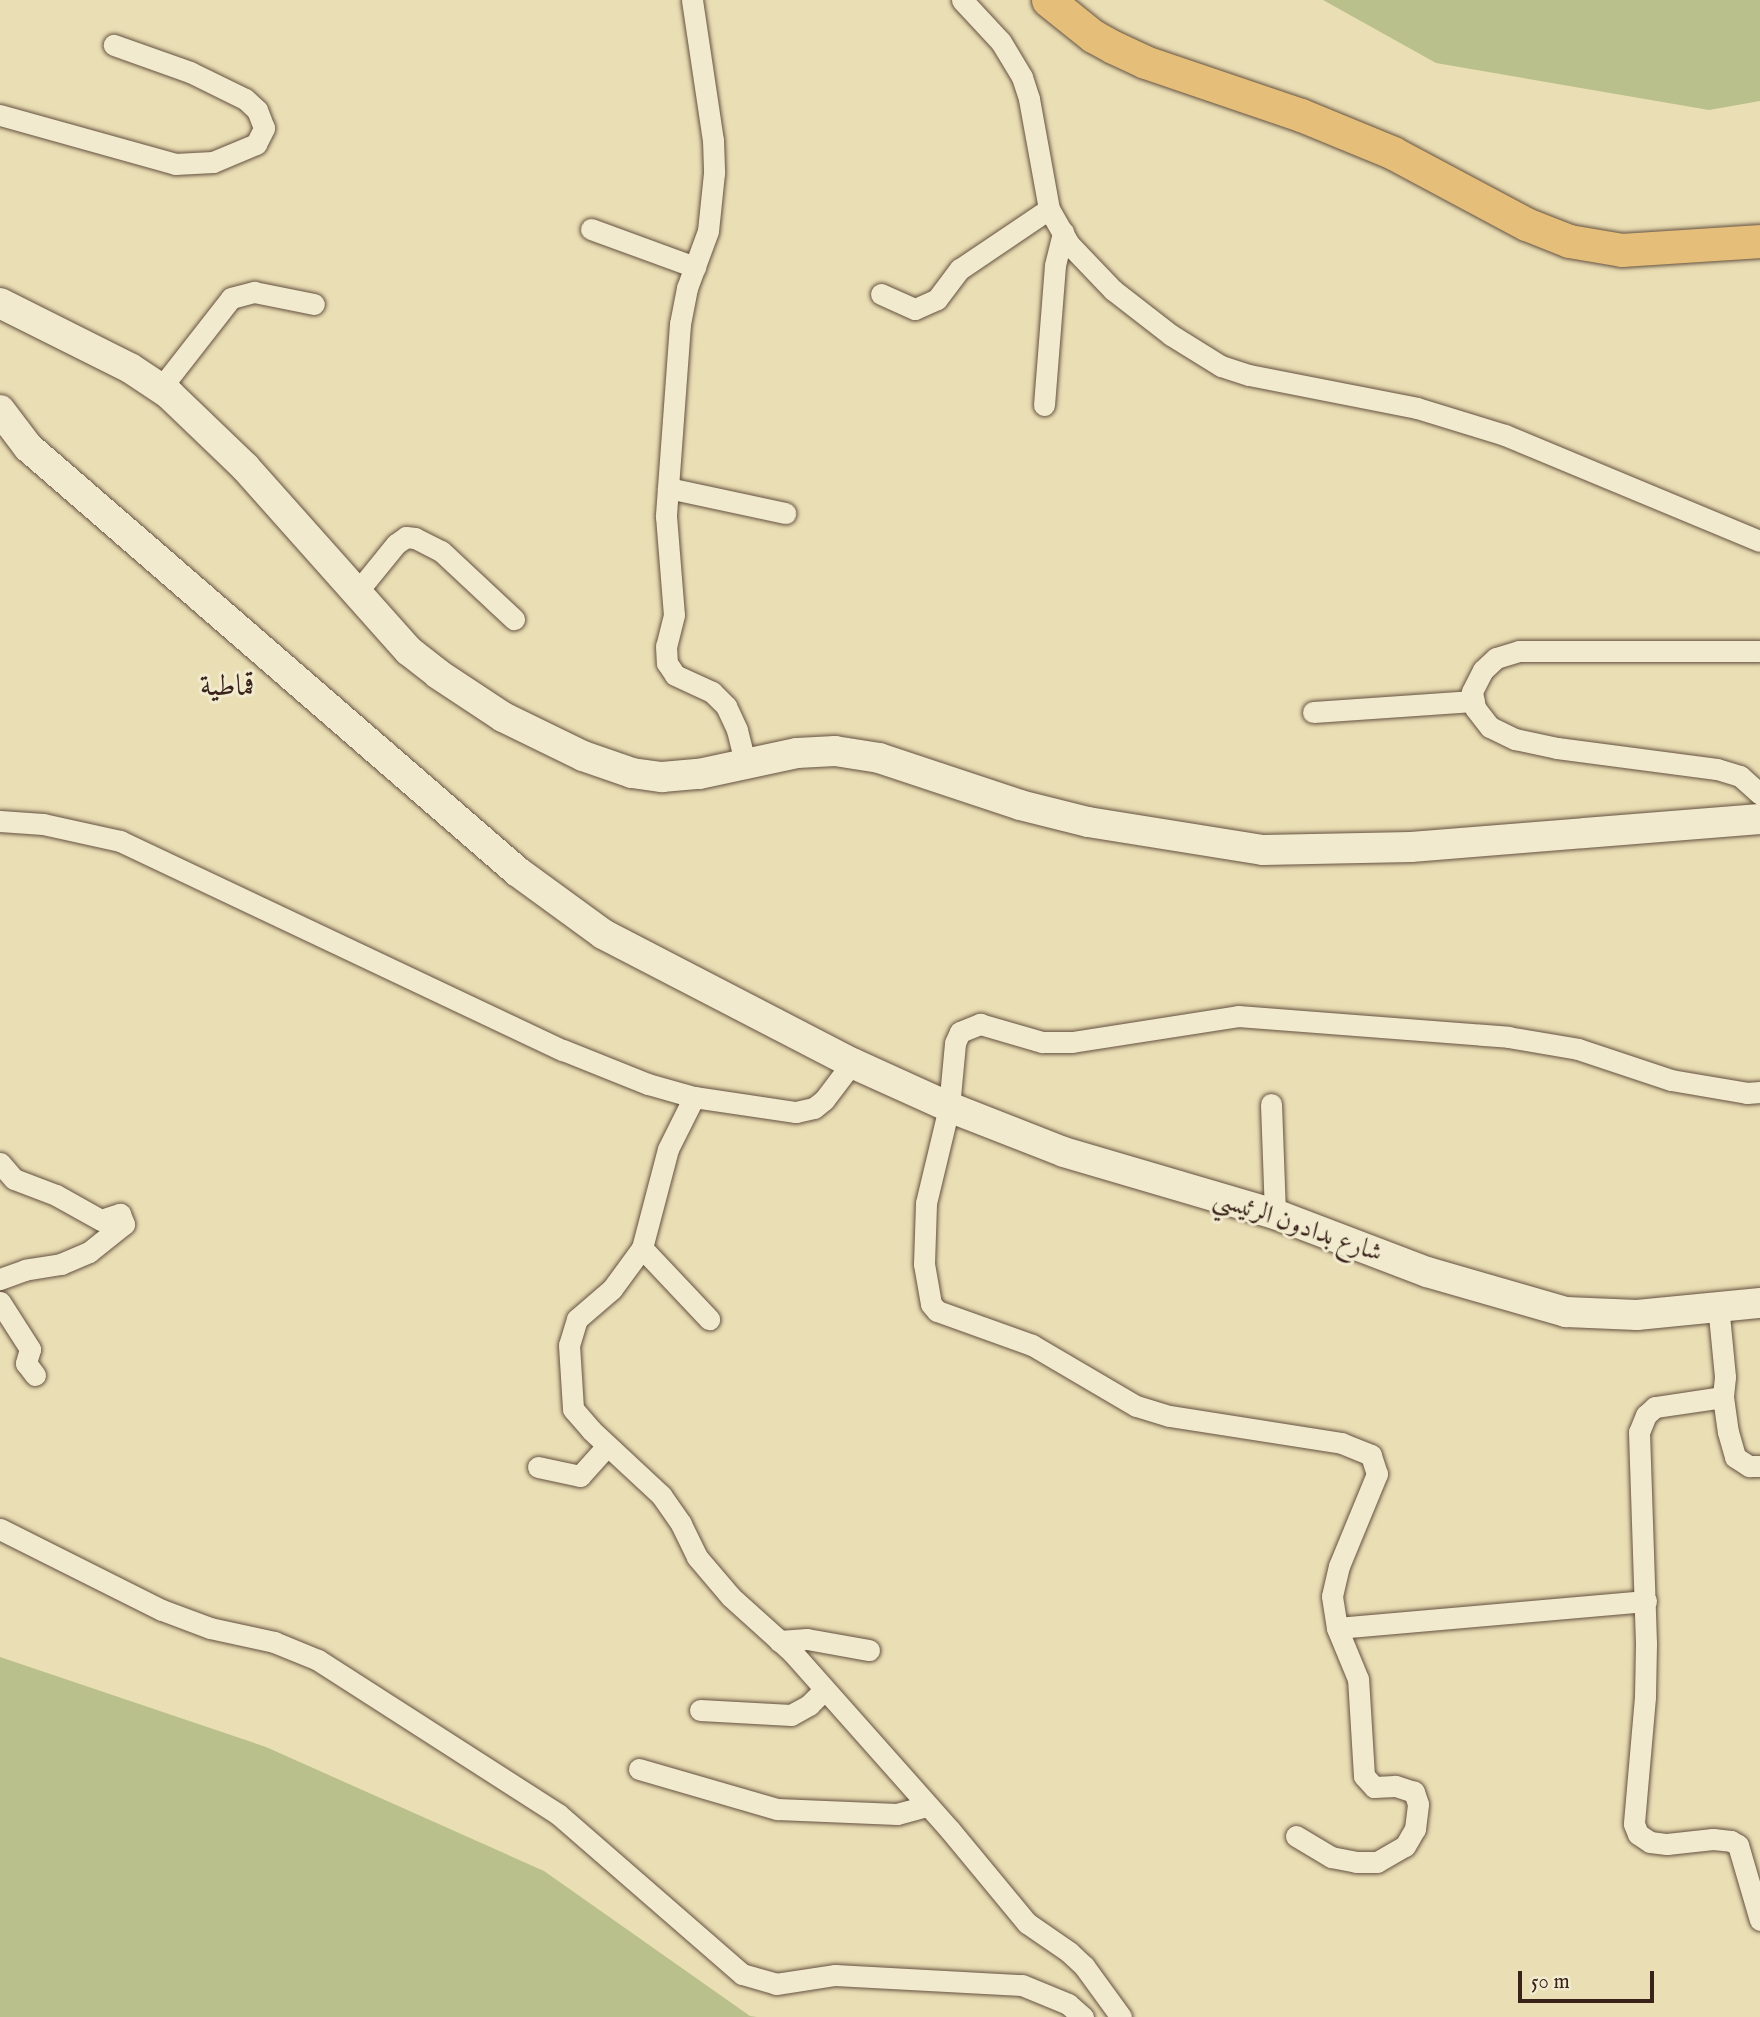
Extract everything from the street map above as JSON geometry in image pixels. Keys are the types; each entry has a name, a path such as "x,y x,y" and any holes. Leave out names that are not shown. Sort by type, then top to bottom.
{"main road":[{"path":"1048,0 1093,36 1123,52 1301,116 1393,153 1516,219 1569,241 1622,250 1760,241"},
{"path":"0,303 130,368 160,389 245,467 409,651 438,674 503,717 583,756 632,774 662,777 699,774 797,753 835,751 879,758 1020,805 1088,822 1263,850 1411,847 1760,819"},
{"name":"شارع بدادون الرئيسي","path":"0,410 28,447 518,872 603,934 852,1063 949,1107 1063,1152 1275,1214 1427,1272 1566,1312 1637,1315 1760,1303"}],"street":[{"path":"692,0 713,140 708,231 687,288 680,324 666,516 674,615 666,646 667,663 675,675 712,692 726,706 737,730 745,763"},
{"path":"962,0 1001,41 1022,77 1029,99 1049,209 1063,232 1090,269 1171,335 1221,366 1417,408 1505,435 1649,492 1760,541"},
{"path":"0,114 175,164 213,162 256,144 264,128 257,110 245,99 190,72 114,45"},
{"path":"881,294 915,309 937,299 960,270 1049,209"},
{"path":"591,229 695,267"},
{"path":"1044,405 1055,265 1063,232"},
{"path":"160,389 231,298 254,292 314,304"},
{"path":"668,488 785,513"},
{"path":"357,592 396,544 407,537 415,537 441,551 514,619"},
{"path":"1760,651 1519,651 1496,658 1483,670 1472,692 1474,701 1490,727 1515,739 1556,748 1717,769 1740,776 1760,794"},
{"path":"1312,712 1474,701"},
{"path":"0,821 43,824 120,841 563,1050 648,1084 694,1097 796,1112 814,1108 824,1100 852,1063"},
{"path":"1296,1836 1331,1857 1356,1862 1377,1862 1405,1846 1415,1829 1418,1804 1414,1792 1395,1786 1374,1787 1364,1776 1358,1679 1337,1628 1332,1596 1339,1566 1377,1474 1371,1455 1342,1443 1169,1416 1136,1406 1032,1345 944,1315 931,1304 924,1264 926,1203 949,1107 955,1043 960,1032 969,1026 980,1024 1042,1042 1072,1042 1238,1016 1508,1037 1578,1049 1671,1080 1747,1093 1760,1092"},
{"path":"694,1097 668,1149 642,1248 612,1289 577,1319 569,1345 573,1409 607,1446 661,1495 681,1524 697,1557 731,1597 779,1641 824,1690 1027,1923 1084,1966 1121,2017"},
{"path":"1271,1104 1275,1214"},
{"path":"0,1163 14,1178 57,1195 101,1220 120,1214 124,1224 89,1252 61,1264 25,1270 0,1279"},
{"path":"642,1248 709,1319"},
{"path":"0,1302 30,1349 26,1363 35,1375"},
{"path":"1718,1305 1727,1432 1735,1457 1741,1463 1760,1466"},
{"path":"1723,1397 1655,1407 1646,1415 1639,1432 1646,1601 1645,1697 1634,1824 1638,1835 1650,1842 1667,1844 1713,1839 1731,1841 1738,1845 1760,1920"},
{"path":"538,1467 580,1476 607,1446"},
{"path":"0,1530 162,1610 210,1628 274,1642 318,1660 558,1814 742,1974 776,1984 835,1975 1023,1985 1068,2004 1083,2017"},
{"path":"1337,1628 1646,1601"},
{"path":"779,1641 807,1639 869,1650"},
{"path":"700,1710 791,1715 809,1705 824,1690"},
{"path":"639,1769 777,1809 897,1814 927,1806"}],"green space":[{"path":"1323,0 1760,0 1760,101 1709,110 1436,63"},
{"path":"0,1657 266,1747 544,1871 750,2016 757,2017 0,2017"}],"district":[{"name":"قماطية","path":"227,687"}]}
